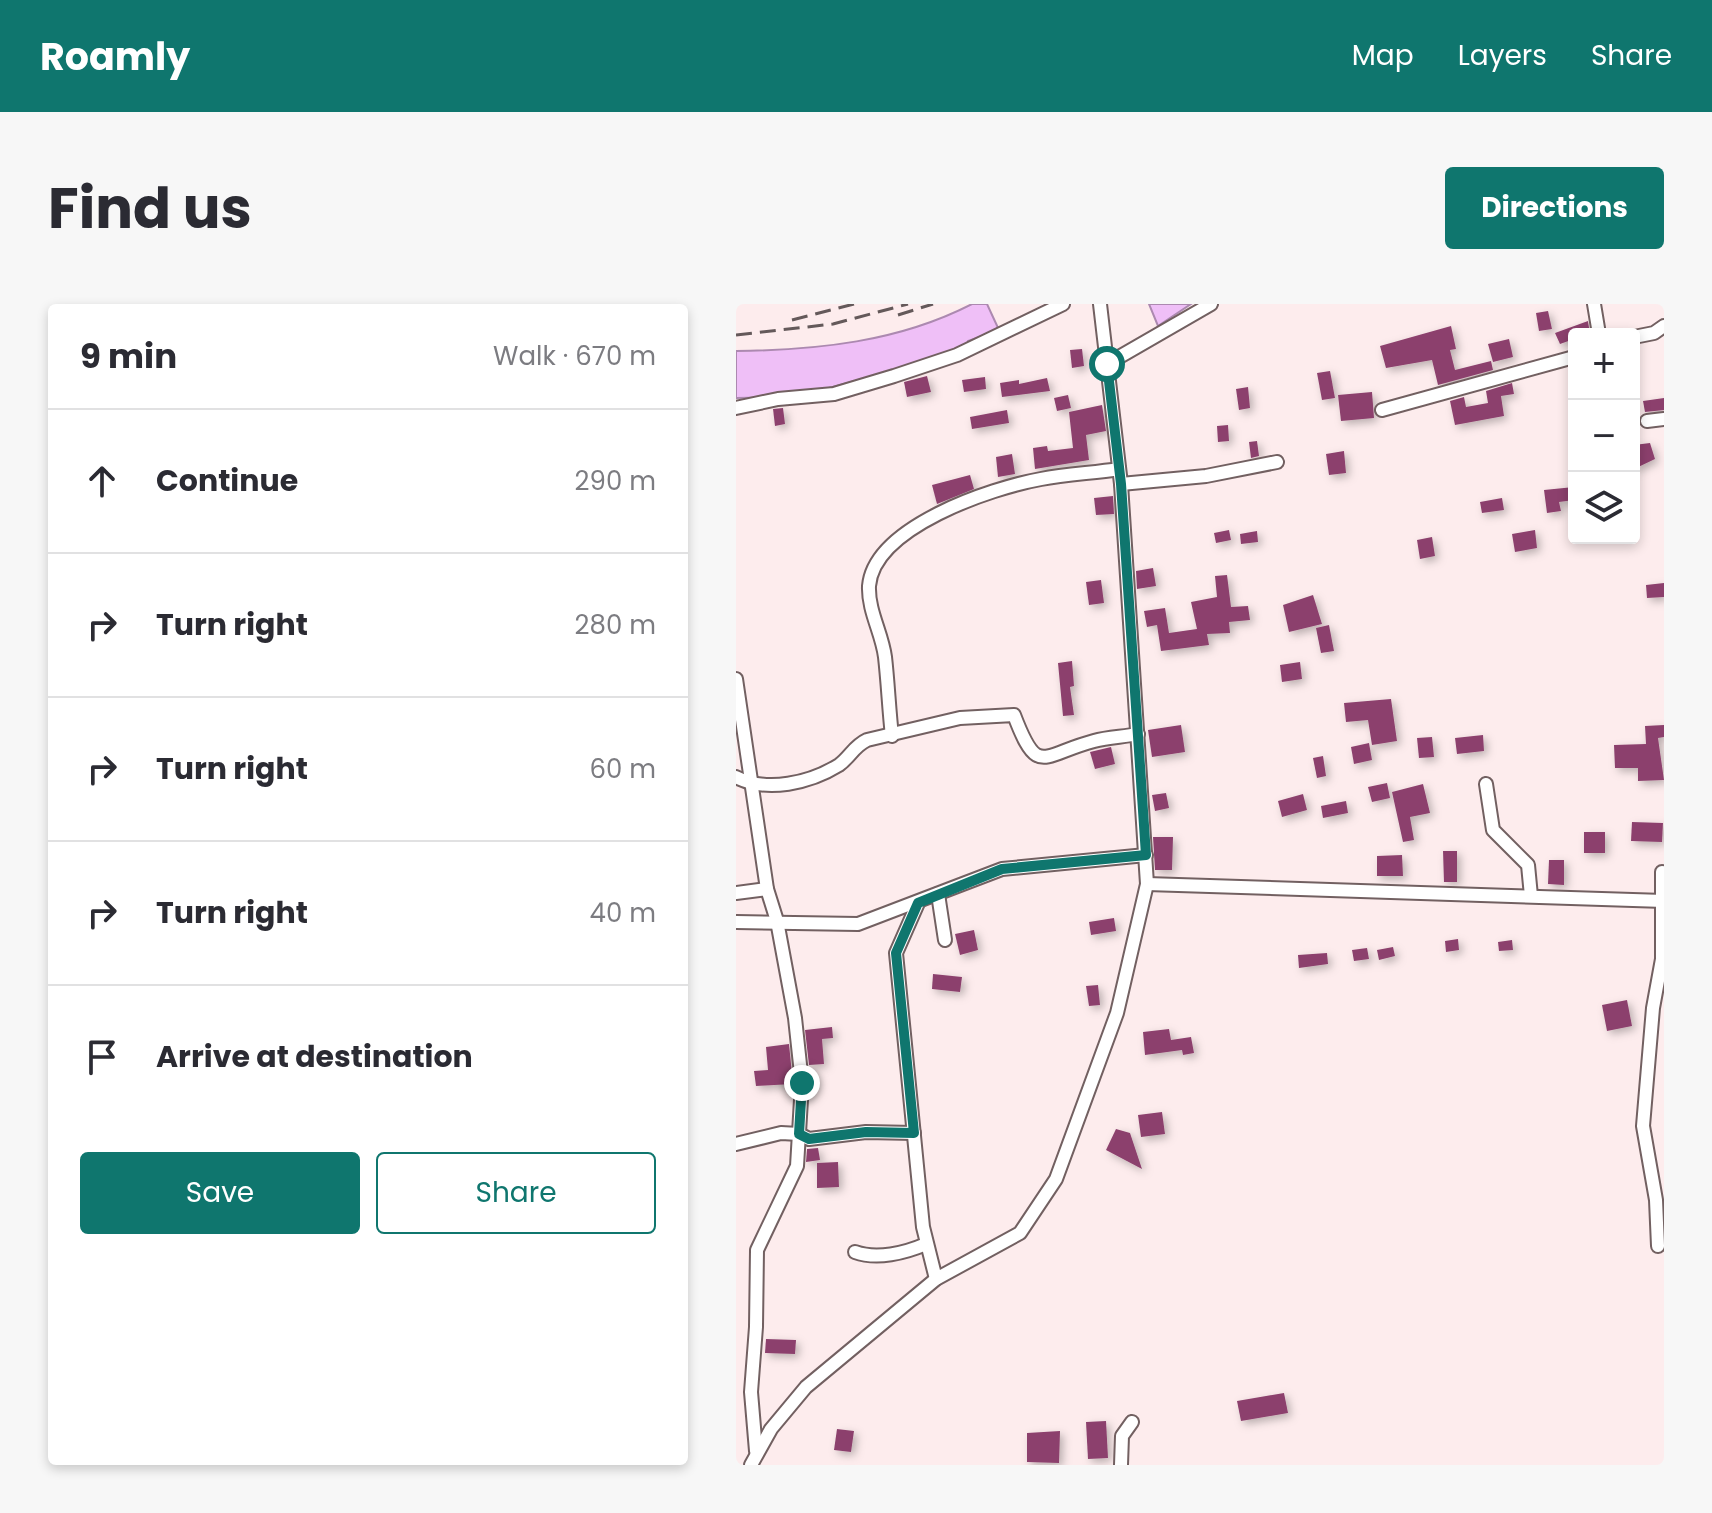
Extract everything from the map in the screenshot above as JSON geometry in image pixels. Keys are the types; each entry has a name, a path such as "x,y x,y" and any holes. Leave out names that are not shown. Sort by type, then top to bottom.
{"street":[{"path":"736,408 778,399 834,394 894,376 957,355 1063,304"},
{"path":"751,1465 756,1451 806,1387 936,1279 1020,1233 1056,1179 1117,1013 1147,884 1121,484 1100,304"},
{"path":"1107,364 1211,304"},
{"path":"1594,304 1598,328"},
{"path":"1640,336 1654,333 1664,326"},
{"path":"1382,410 1568,359"},
{"path":"1647,421 1664,419"},
{"path":"1121,484 1206,476 1277,462"},
{"path":"892,736 885,656 870,604 869,587 876,560 902,534 962,505 1041,479 1119,469"},
{"path":"736,679 767,889 777,921 802,1075 795,1173 759,1238 757,1250 751,1392 756,1451"},
{"path":"736,777 753,786 810,779 842,763 857,745 960,718 1014,715 1025,746 1031,753 1044,757 1092,741 1138,734"},
{"path":"1486,784 1493,830 1528,865 1531,896"},
{"path":"736,922 858,924 1002,869 1146,855"},
{"path":"1658,1246 1656,1200 1643,1126 1653,1008 1662,959 1662,872"},
{"path":"1147,884 1664,901"},
{"path":"736,893 767,889"},
{"path":"938,894 945,940"},
{"path":"918,903 896,953 926,1244 936,1279"},
{"path":"736,1144 781,1133 799,1134 809,1139 866,1132 914,1133"},
{"path":"855,1252 864,1255 904,1253 926,1244"},
{"path":"1121,1465 1122,1436 1132,1422"}],"shaded area":[{"path":"972,304 987,304 999,330 968,341 965,351 796,397 736,398 736,351 797,349 857,341 915,327"},
{"path":"1149,304 1191,304 1158,326"}],"building":[{"path":"1548,311 1552,329 1539,331 1536,313"},
{"path":"1588,321 1589,328 1569,328"},
{"path":"1451,326 1456,349 1450,350 1455,370 1491,361 1493,370 1438,385 1432,360 1386,368 1380,346"},
{"path":"1568,328 1568,341 1560,344 1555,333"},
{"path":"1509,339 1513,357 1493,362 1488,344"},
{"path":"1082,349 1084,366 1072,368 1070,350"},
{"path":"1330,371 1335,398 1322,400 1317,373"},
{"path":"927,376 931,392 907,397 904,382"},
{"path":"985,377 986,389 964,392 962,380"},
{"path":"1047,378 1050,391 1002,397 1000,383 1019,380 1019,384"},
{"path":"1512,383 1514,394 1501,396 1504,416 1455,425 1450,401 1464,397 1466,407 1488,403 1486,391"},
{"path":"1248,387 1250,408 1239,410 1236,389"},
{"path":"1372,392 1374,418 1341,421 1338,395"},
{"path":"1068,395 1071,408 1057,411 1054,398"},
{"path":"1664,398 1664,410 1645,412 1643,401"},
{"path":"1102,405 1106,431 1086,435 1089,460 1035,469 1033,448 1047,446 1048,451 1073,448 1069,412"},
{"path":"783,408 785,424 775,426 773,409"},
{"path":"1007,410 1009,423 972,429 970,417"},
{"path":"1228,425 1229,441 1218,442 1217,426"},
{"path":"1257,441 1259,456 1251,458 1249,442"},
{"path":"1650,443 1655,459 1640,466 1640,444"},
{"path":"1344,451 1346,473 1329,475 1326,454"},
{"path":"1012,454 1015,474 998,477 996,457"},
{"path":"970,475 974,489 937,504 932,485"},
{"path":"1568,488 1568,501 1559,502 1561,511 1547,513 1544,490"},
{"path":"1113,496 1114,514 1096,515 1094,498"},
{"path":"1502,498 1504,510 1482,513 1480,502"},
{"path":"1229,530 1231,540 1216,543 1214,533"},
{"path":"1535,530 1537,548 1515,552 1512,534"},
{"path":"1257,531 1258,542 1241,544 1240,534"},
{"path":"1432,537 1435,556 1420,559 1417,540"},
{"path":"1153,568 1156,586 1137,589 1136,571"},
{"path":"1227,575 1231,607 1248,606 1250,620 1229,622 1230,633 1207,634 1209,645 1161,651 1157,625 1147,627 1144,611 1165,608 1169,633 1197,629 1191,602 1217,597 1215,576"},
{"path":"1101,580 1104,603 1089,605 1086,582"},
{"path":"1664,583 1664,597 1647,598 1646,585"},
{"path":"1313,595 1322,624 1289,632 1283,605"},
{"path":"1329,625 1334,651 1321,653 1316,628"},
{"path":"1072,661 1074,686 1070,687 1074,715 1063,716 1058,663"},
{"path":"1300,662 1302,679 1282,682 1280,665"},
{"path":"1391,699 1397,741 1372,745 1368,720 1346,722 1344,703"},
{"path":"1181,725 1185,752 1152,757 1148,730"},
{"path":"1664,725 1664,737 1658,738 1664,780 1638,781 1638,768 1615,768 1614,745 1646,744 1645,726"},
{"path":"1483,735 1484,751 1457,754 1455,738"},
{"path":"1432,737 1434,757 1419,758 1417,738"},
{"path":"1369,743 1372,760 1354,764 1351,747"},
{"path":"1111,747 1115,764 1095,769 1090,752"},
{"path":"1323,756 1326,776 1317,778 1313,758"},
{"path":"1387,783 1390,798 1372,802 1368,787"},
{"path":"1423,784 1430,813 1410,817 1414,840 1403,842 1392,792"},
{"path":"1166,793 1169,808 1155,811 1152,795"},
{"path":"1303,794 1307,810 1282,817 1278,801"},
{"path":"1346,801 1348,813 1323,818 1321,806"},
{"path":"1632,822 1663,823 1662,842 1631,841"},
{"path":"1584,832 1605,832 1605,853 1584,853"},
{"path":"1153,837 1173,837 1172,870 1155,870"},
{"path":"1443,851 1457,851 1457,882 1444,882"},
{"path":"1402,855 1403,876 1377,876 1377,856"},
{"path":"1549,860 1564,860 1564,885 1548,884"},
{"path":"1114,918 1116,931 1091,935 1089,922"},
{"path":"974,930 978,950 960,955 955,934"},
{"path":"1458,939 1459,950 1446,952 1445,941"},
{"path":"1512,940 1513,950 1499,951 1498,942"},
{"path":"1393,947 1395,956 1379,960 1377,950"},
{"path":"1367,948 1369,959 1354,961 1352,950"},
{"path":"1327,953 1328,964 1299,968 1298,955"},
{"path":"933,974 962,977 960,992 932,989"},
{"path":"1098,985 1100,1005 1089,1006 1086,986"},
{"path":"1627,1000 1632,1026 1607,1031 1602,1005"},
{"path":"832,1027 833,1038 822,1039 824,1064 809,1065 805,1030"},
{"path":"1169,1029 1171,1040 1191,1037 1194,1053 1183,1055 1182,1050 1145,1055 1143,1032"},
{"path":"789,1044 793,1084 756,1086 754,1071 768,1070 766,1047"},
{"path":"1162,1112 1165,1134 1141,1137 1138,1115"},
{"path":"1116,1129 1130,1133 1142,1169 1106,1150"},
{"path":"818,1148 820,1160 806,1162 807,1149"},
{"path":"838,1162 839,1187 817,1188 817,1163"},
{"path":"766,1339 796,1340 795,1354 765,1353"},
{"path":"1284,1393 1288,1413 1241,1421 1237,1401"},
{"path":"1106,1421 1108,1458 1088,1459 1086,1422"},
{"path":"837,1429 854,1431 851,1452 834,1450"},
{"path":"1060,1431 1059,1463 1027,1462 1027,1433"}],"railway":[{"path":"792,320 854,304"},
{"path":"736,335 833,324 908,304"},
{"path":"898,315 933,304"}],"route":[{"path":"802,1083 799,1134 809,1139 866,1132 914,1133 896,953 898,942 918,903 1002,869 1146,855 1121,484 1107,364"}]}
